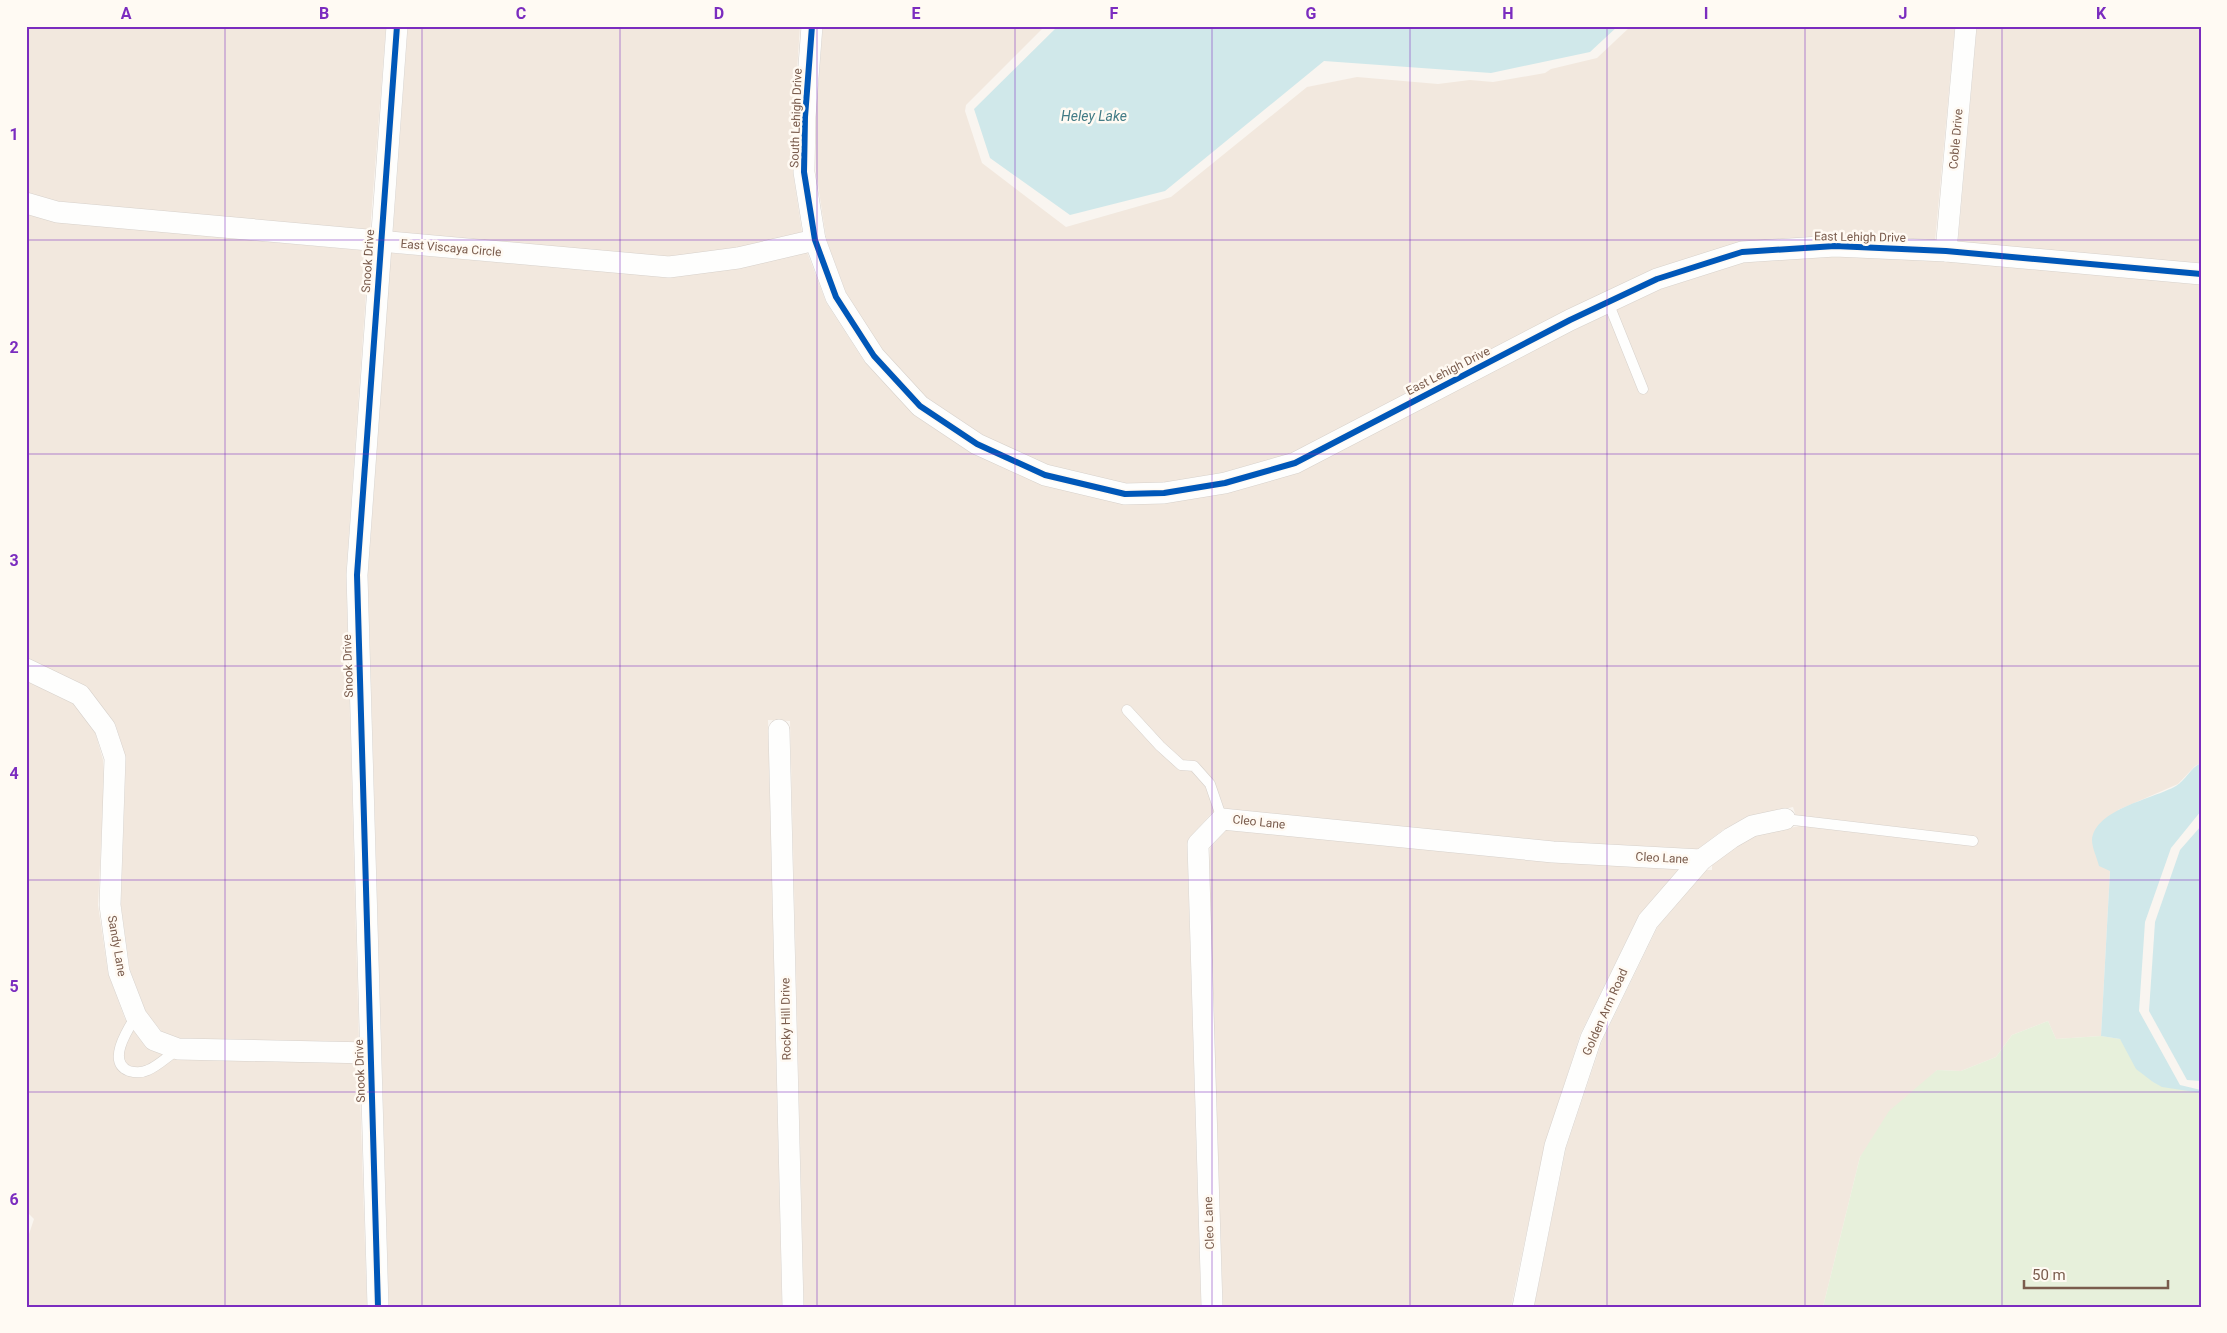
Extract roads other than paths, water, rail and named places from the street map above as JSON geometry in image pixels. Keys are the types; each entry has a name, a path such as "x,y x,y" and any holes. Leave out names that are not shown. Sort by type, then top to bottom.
{"street":[{"name":"Snook Drive","path":"378,1307 357,575 397,26"},
{"name":"South Lehigh Drive","path":"812,26 805,116 804,172 815,240"},
{"name":"Coble Drive","path":"1946,251 1966,26"},
{"name":"East Viscaya Circle","path":"26,203 57,212 669,267 738,258 815,240"},
{"name":"East Lehigh Drive","path":"815,240 836,297 874,356 920,406 978,444 1045,476 1124,494 1164,493 1225,483 1295,463 1570,320 1656,279 1742,252 1835,246 1946,251 2201,274"},
{"name":"Sandy Lane","path":"26,669 80,695 106,728 115,758 110,905 119,972 136,1016 154,1040 178,1049 370,1052"},
{"name":"Rocky Hill Drive","path":"779,730 793,1307"},
{"name":"Cleo Lane","path":"1212,1307 1198,844 1222,819 1552,852 1701,860"},
{"name":"Golden Arm Road","path":"1523,1307 1555,1146 1591,1038 1648,921 1701,860 1730,838 1752,826 1785,819"}],"lane":[{"path":"1608,302 1643,389"},
{"path":"1127,710 1181,765 1194,766 1210,784 1222,819"},
{"path":"1785,819 1973,841"},
{"path":"136,1016 119,1048 120,1062 126,1069 136,1073 148,1070 178,1049"}],"water":[{"name":"Heley Lake","path":"1058,26 1618,26 1590,52 1491,73 1324,61 1165,191 1070,215 990,158 974,109"},
{"path":"2201,763 2201,811 2171,848 2145,922 2139,1011 2180,1085 2201,1090 2201,1093 2162,1087 2153,1082 2136,1069 2120,1039 2101,1036 2110,871 2099,866 2092,840 2096,829 2103,820 2126,806 2176,786"},
{"path":"2201,826 2201,1081 2187,1080 2149,1011 2155,922 2180,850"}]}
